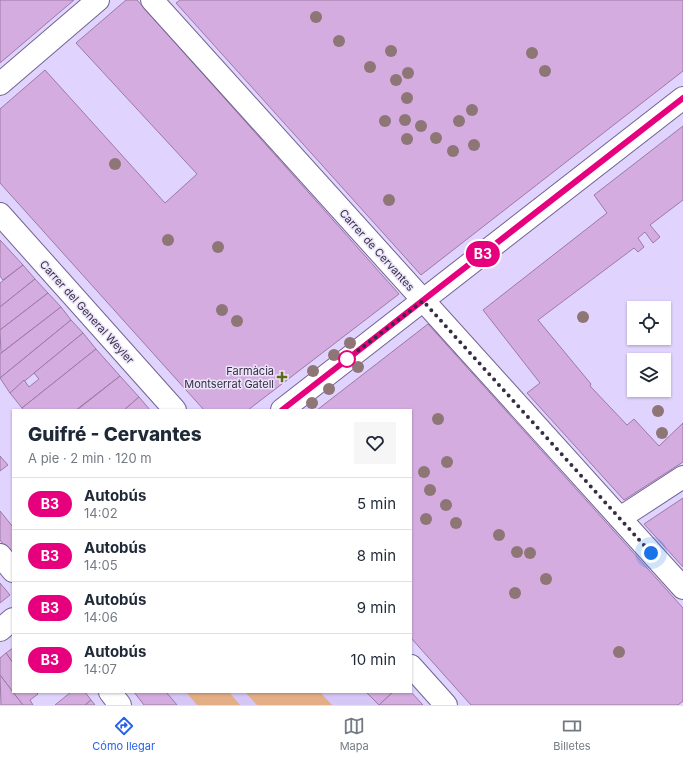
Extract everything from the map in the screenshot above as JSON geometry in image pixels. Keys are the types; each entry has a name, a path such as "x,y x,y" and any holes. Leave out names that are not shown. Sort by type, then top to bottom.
{"street":[{"path":"0,84 98,0"},
{"name":"Carrer de Cervantes","path":"152,0 683,588"},
{"path":"283,409 683,98"},
{"name":"Carrer del General Weyler","path":"0,214 174,409"},
{"path":"620,518 683,477"},
{"path":"0,555 12,570"},
{"path":"0,630 12,620"},
{"path":"412,667 446,705"},
{"path":"111,693 120,705"}],"shaded area":[{"path":"135,693 392,693 379,705 144,705"},
{"path":"187,693 230,693 240,705 197,705"},
{"path":"246,693 321,693 332,705 257,705"}],"building":[{"path":"0,0 74,0 0,63"},
{"path":"126,0 137,0 399,294 249,409 203,409 0,183 0,109 45,70 165,203 197,174 76,43"},
{"path":"180,0 683,0 683,71 421,275 176,3"},
{"path":"683,126 683,200 650,225 660,237 653,243 645,232 638,238 644,247 638,252 634,248 538,320 591,384 590,386 627,425 634,419 659,446 683,423 683,462 624,500 527,393 540,383 483,310 607,213 594,195"},
{"path":"0,240 23,265 3,280 0,276"},
{"path":"23,265 35,279 0,307 0,283"},
{"path":"35,279 48,293 0,330 0,307"},
{"path":"48,293 61,307 1,353 0,330"},
{"path":"61,307 71,320 0,378 0,354"},
{"path":"71,320 83,333 10,393 0,378"},
{"path":"428,324 683,608 683,701 678,705 471,705 412,639 412,409 318,409"},
{"path":"83,333 96,349 22,408 10,393 24,380 29,387 39,379 34,373"},
{"path":"96,349 120,376 77,409 22,408"},
{"path":"120,376 139,397 125,409 78,409"},
{"path":"139,397 149,409 125,409"},
{"path":"0,456 8,465 0,471"},
{"path":"683,498 683,567 644,524"},
{"path":"0,511 12,526 12,555 0,540"},
{"path":"0,583 10,595 0,603"},
{"path":"12,649 12,662 6,653"},
{"path":"6,653 12,662 12,691 0,675 0,658"},
{"path":"0,675 12,691 12,693 14,693 23,705 1,705"},
{"path":"14,693 38,694 30,700 33,705 23,705"},
{"path":"70,693 86,693 91,700 85,705 55,705"},
{"path":"135,693 167,693 177,705 144,705"},
{"path":"367,693 392,693 379,705"},
{"path":"392,693 412,693 423,705 379,705"},
{"path":"91,700 95,705 85,705"}],"bus line":[{"name":"B3","path":"283,409 683,98"}],"place":[{"name":"Farmàcia Montserrat Gatell","path":"282,377"}],"route":[{"path":"347,359 423,301 651,553"}]}
